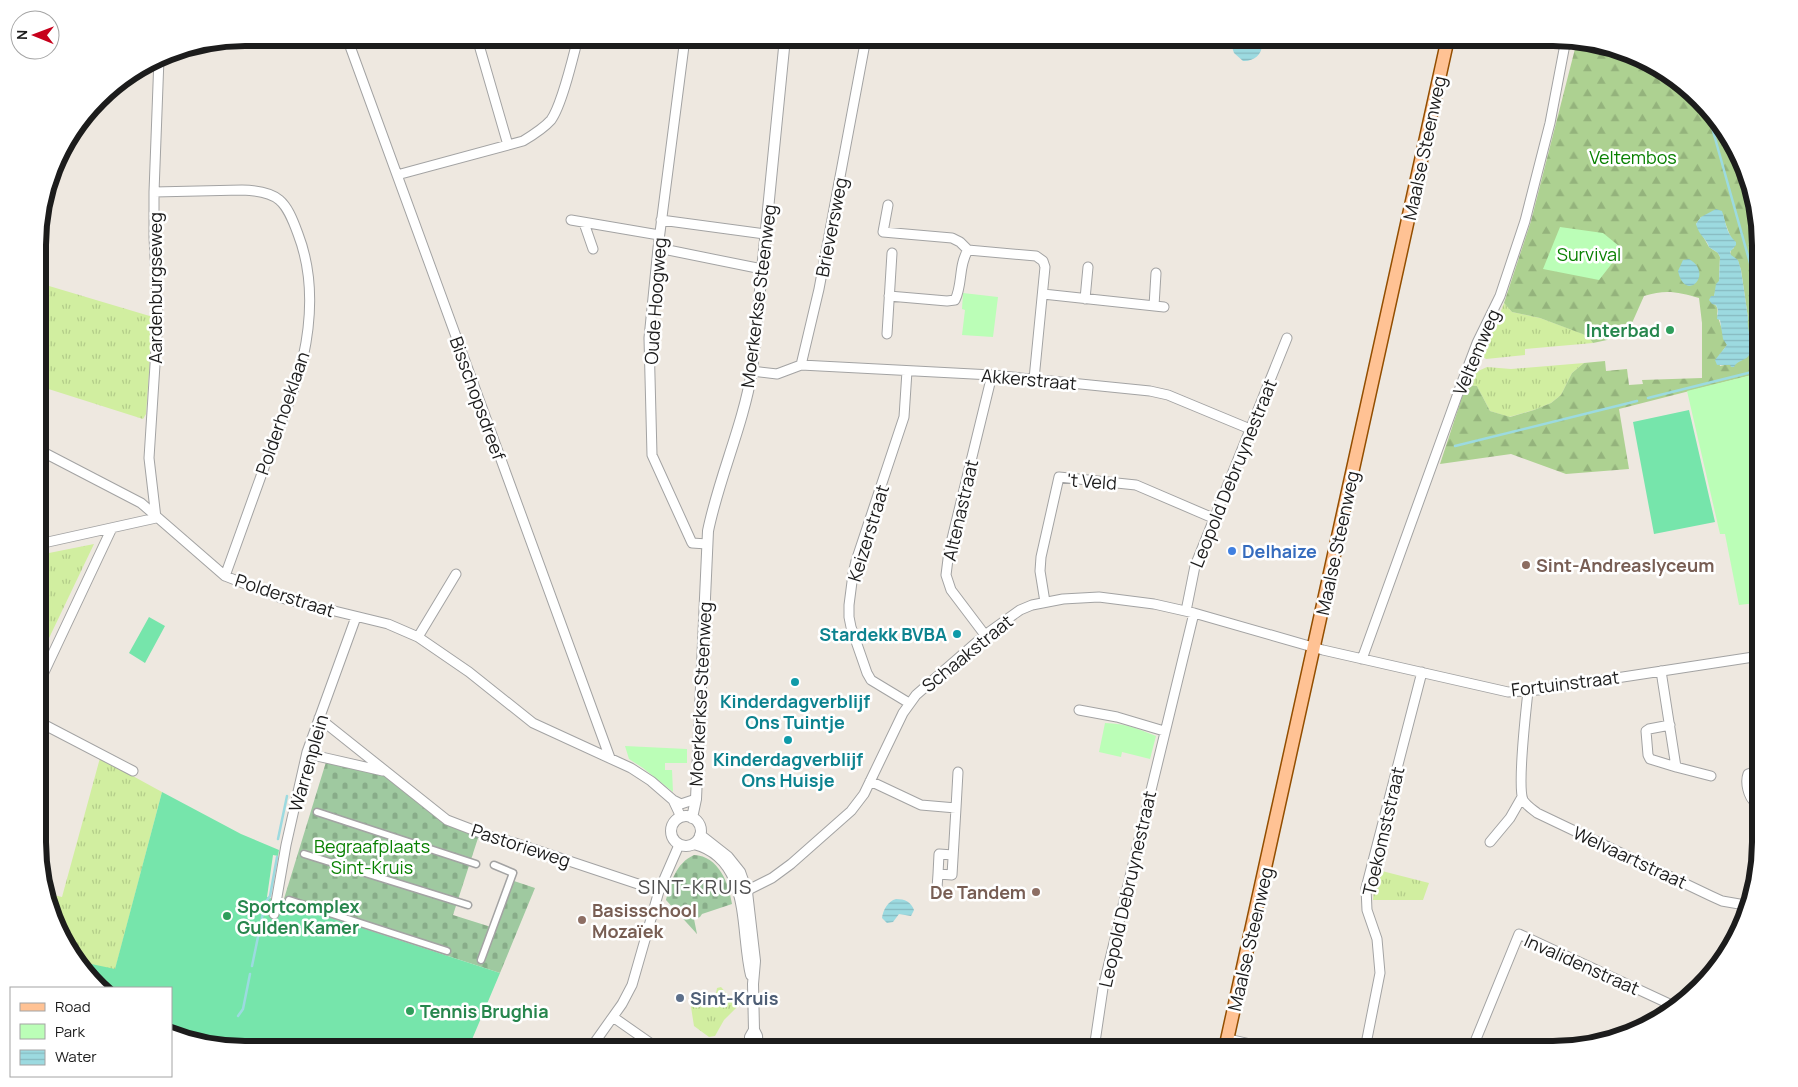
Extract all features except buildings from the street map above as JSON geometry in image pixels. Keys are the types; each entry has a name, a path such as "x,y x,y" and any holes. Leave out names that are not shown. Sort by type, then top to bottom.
{"main road":[{"name":"Maalse Steenweg","path":"1227,1041 1446,46"}],"street":[{"name":"Bisschopsdreef","path":"350,46 610,758"},
{"path":"479,46 508,145"},
{"path":"397,176 523,141 538,132 552,119 576,46"},
{"name":"Oude Hoogweg","path":"684,46 659,236 650,338 652,455 692,543 707,544"},
{"name":"Moerkerkse Steenweg","path":"692,818 696,799 707,544 714,506 746,401 752,371 784,46"},
{"name":"Brieversweg","path":"801,365 819,289 865,46"},
{"name":"Veltemweg","path":"1362,659 1461,385 1477,343 1500,296 1526,221 1550,123 1564,47"},
{"name":"Aardenburgseweg","path":"156,518 149,458 158,318 154,192 159,66"},
{"name":"Polderhoeklaan","path":"154,192 255,190 273,195 284,203 304,251 309,283 310,308 303,358 225,576"},
{"path":"888,205 883,232 952,238 960,242 968,250 1036,256 1043,261 1045,267 1043,294 1034,379"},
{"path":"571,220 659,236"},
{"path":"661,220 766,234"},
{"path":"584,223 593,249"},
{"path":"658,248 762,270"},
{"path":"889,296 955,300 958,293 962,259 968,250"},
{"path":"887,334 892,253"},
{"path":"1085,299 1088,268"},
{"path":"1154,306 1156,273"},
{"path":"1043,294 1164,307"},
{"name":"Leopold Debruynestraat","path":"1095,1041 1103,988 1190,612 1195,566 1287,338"},
{"path":"752,371 778,374 801,365"},
{"name":"Akkerstraat","path":"801,365 992,375 1168,395 1250,429"},
{"name":"Keizerstraat","path":"908,371 904,417 852,574 849,604 851,627 871,680 909,703"},
{"name":"Altenastraat","path":"985,635 951,590 946,575 949,550 992,375"},
{"name":"Polderstraat","path":"46,454 141,503 225,576 281,598 388,624 418,637 469,672 533,723 631,768 651,781 673,800 681,817"},
{"name":"'t Veld","path":"1045,602 1040,571 1040,556 1059,477 1136,485 1213,518"},
{"path":"46,542 156,518"},
{"path":"46,668 112,528"},
{"path":"418,637 456,574"},
{"name":"Schaakstraat","path":"744,893 772,878 791,864 843,819 859,802 909,703 930,682 985,635 1020,610 1045,602 1099,597 1134,600 1190,612 1314,647"},
{"name":"Warrenplein","path":"274,914 286,845 307,752 356,617"},
{"name":"Fortuinstraat","path":"1314,647 1496,690 1518,692 1752,657"},
{"path":"1661,671 1676,767"},
{"name":"Toekomststraat","path":"1367,1041 1380,973 1377,939 1367,910 1366,888 1422,672"},
{"path":"1490,842 1510,818 1522,797 1521,779 1528,691"},
{"path":"1078,710 1117,717 1164,731"},
{"name":"Pastorieweg","path":"319,718 447,820 486,835 660,891"},
{"path":"1670,725 1646,731 1648,755 1654,761 1711,776"},
{"path":"46,726 133,772"},
{"path":"307,752 389,775"},
{"path":"938,874 952,875 958,772"},
{"path":"1752,773 1748,774 1746,780 1752,800"},
{"path":"870,781 921,804 956,808"},
{"name":"Welvaartstraat","path":"1522,797 1525,804 1545,817 1722,901 1741,904"},
{"path":"673,800 681,804 696,799"},
{"path":"317,812 476,864"},
{"path":"694,844 700,834 699,824 692,818 681,817 674,823 671,833 673,839 679,844 686,846 694,844 709,849 720,860 744,893"},
{"path":"700,834 728,857 740,872 755,960 753,984 754,1030 757,1041"},
{"path":"596,1041 628,993 637,973 660,891 679,844"},
{"path":"304,854 468,905"},
{"path":"937,888 939,854 952,855"},
{"path":"481,960 513,873 494,865"},
{"path":"289,900 447,951"},
{"name":"Invalidenstraat","path":"1475,1041 1519,934 1668,1004"},
{"path":"613,1016 647,1041"},
{"path":"750,1041 750,1036 754,1030"}],"green space":[{"name":"Veltembos","path":"1575,48 1592,50 1629,61 1674,87 1711,124 1737,169 1745,194 1750,219 1752,245 1752,375 1619,409 1629,469 1566,474 1511,454 1440,464 1466,385 1477,386 1490,411 1510,417 1551,403 1561,395 1572,373 1584,363 1605,361 1606,371 1627,369 1629,385 1643,384 1642,380 1702,378 1702,323 1699,298 1672,292 1644,296 1632,323 1611,326 1610,337 1607,340 1593,343 1588,336 1540,318 1512,312 1504,303 1531,221","holes":["1723,214 1734,248 1731,250 1730,255 1738,261 1741,270 1748,318 1746,325 1751,343 1738,362 1720,366 1718,357 1727,345 1717,314 1717,307 1710,300 1714,296 1719,281 1720,257 1718,253 1709,247 1696,224 1701,217"]},
{"name":"Survival","path":"1560,227 1603,233 1619,246 1617,257 1599,280 1543,269"},
{"path":"46,285 153,317 146,414 143,419 46,388"},
{"path":"963,293 998,297 993,337 962,335 965,310 962,309"},
{"path":"1504,303 1512,312 1540,318 1589,336 1593,343 1525,349 1525,355 1486,359 1479,353 1480,348 1486,348 1492,334 1486,330 1494,316 1498,319"},
{"path":"1584,363 1572,373 1561,395 1551,403 1509,417 1490,411 1477,386 1466,385 1476,372 1487,367 1511,369"},
{"path":"1752,375 1752,603 1739,605 1725,534 1720,534 1687,391"},
{"path":"1689,410 1715,522 1654,534 1633,422"},
{"path":"94,544 46,644 46,554"},
{"path":"149,617 165,626 145,663 129,653"},
{"path":"1105,723 1131,727 1156,736 1150,759 1122,752 1121,757 1099,752"},
{"path":"625,746 687,749 687,763 665,763 665,770 672,770 673,792 629,759"},
{"path":"100,758 162,792 115,970 87,963 61,918 54,895 62,897"},
{"name":"Begraafplaats Sint-Kruis","path":"326,762 388,777 479,835 453,915 491,927 508,879 535,888 500,973 283,902"},
{"name":"Sportcomplex Gulden Kamer","path":"162,792 241,834 279,850 278,856 273,855 267,897 500,973 471,1041 245,1041 206,1037 172,1027 172,987 110,987 87,963 115,969"},
{"path":"694,855 710,860 721,872 732,904 702,914 694,919 697,934 666,900 675,874 688,858"},
{"path":"1378,870 1429,883 1423,900 1373,900"},
{"path":"721,987 738,1006 724,1020 715,1036 709,1037 694,1026 691,1007 695,996 702,994 706,997 712,996 716,993 717,988"}],"water":[{"path":"1230,46 1262,47 1259,54 1252,60 1243,61 1234,53"},
{"path":"1716,209 1722,211 1728,232 1736,242 1736,245 1730,252 1738,260 1741,270 1751,342 1749,355 1734,367 1730,365 1717,365 1715,360 1727,345 1723,339 1720,320 1717,319 1718,310 1716,305 1712,304 1709,300 1711,296 1714,296 1716,284 1719,281 1720,257 1718,253 1709,247 1696,224 1701,217"},
{"path":"1689,259 1696,265 1699,272 1699,278 1691,286 1686,285 1682,281 1678,271 1683,260"},
{"path":"896,899 907,902 914,910 911,916 899,914 893,922 887,923 882,918 883,912 888,904"}],"waterway":[{"path":"1711,124 1752,270"},
{"path":"1648,398 1752,372"},
{"path":"1455,446 1637,401"},
{"path":"278,839 287,796"},
{"path":"252,966 265,903 270,896 277,857"},
{"path":"238,1016 243,1009 250,974"}],"place":[{"name":"Interbad","path":"1670,330"},
{"name":"Delhaize","path":"1232,551"},
{"name":"Sint-Andreaslyceum","path":"1526,565"},
{"name":"Stardekk BVBA","path":"957,634"},
{"name":"Kinderdagverblijf Ons Tuintje","path":"795,682"},
{"name":"Kinderdagverblijf Ons Huisje","path":"788,740"},
{"name":"De Tandem","path":"1036,892"},
{"name":"Sportcomplex Gulden Kamer","path":"227,916"},
{"name":"Basisschool Mozaïek","path":"582,920"},
{"name":"Sint-Kruis","path":"680,998"},
{"name":"Tennis Brughia","path":"410,1011"}],"district":[{"name":"SINT-KRUIS","path":"695,886"}]}
